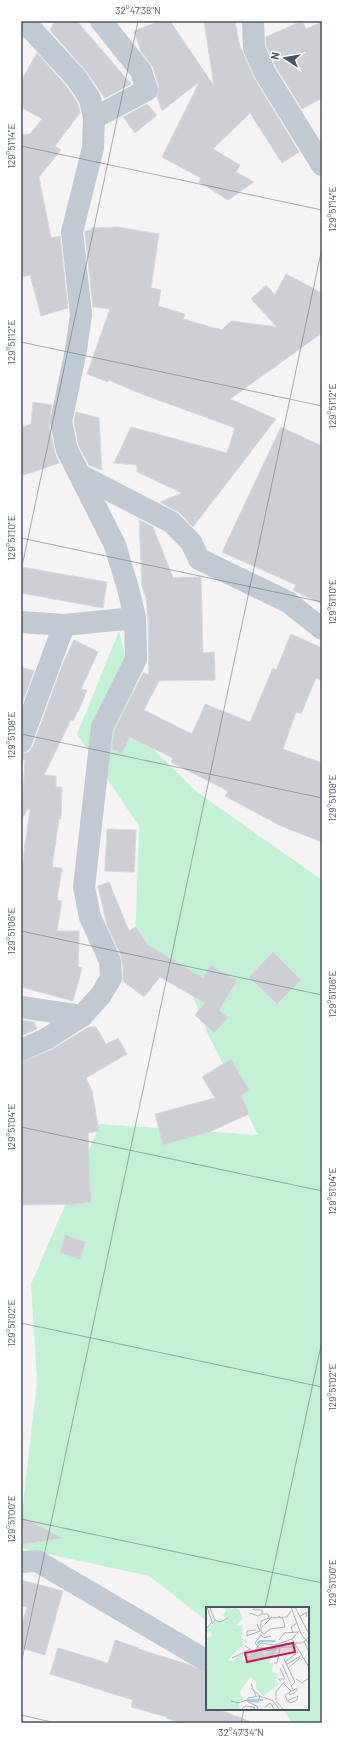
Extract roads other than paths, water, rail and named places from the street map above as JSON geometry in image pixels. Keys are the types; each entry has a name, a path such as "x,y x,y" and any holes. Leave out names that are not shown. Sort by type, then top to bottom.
{"street":[{"path":"21,1050 46,1039 82,1016 102,995 111,978 110,961 90,917 84,887 102,727 136,659 135,618 115,545 68,450 61,422 76,350 81,315 72,232 93,148 94,118 90,99 77,79 24,21"},
{"path":"94,118 148,90 141,71 101,21"},
{"path":"253,21 254,48 265,73 322,164"},
{"path":"80,475 171,522 191,542 199,559 288,602 322,629"},
{"path":"21,622 64,625 135,618"},
{"path":"21,742 64,625"},
{"path":"21,1007 82,1016"},
{"path":"21,1562 37,1561 206,1660"}]}
